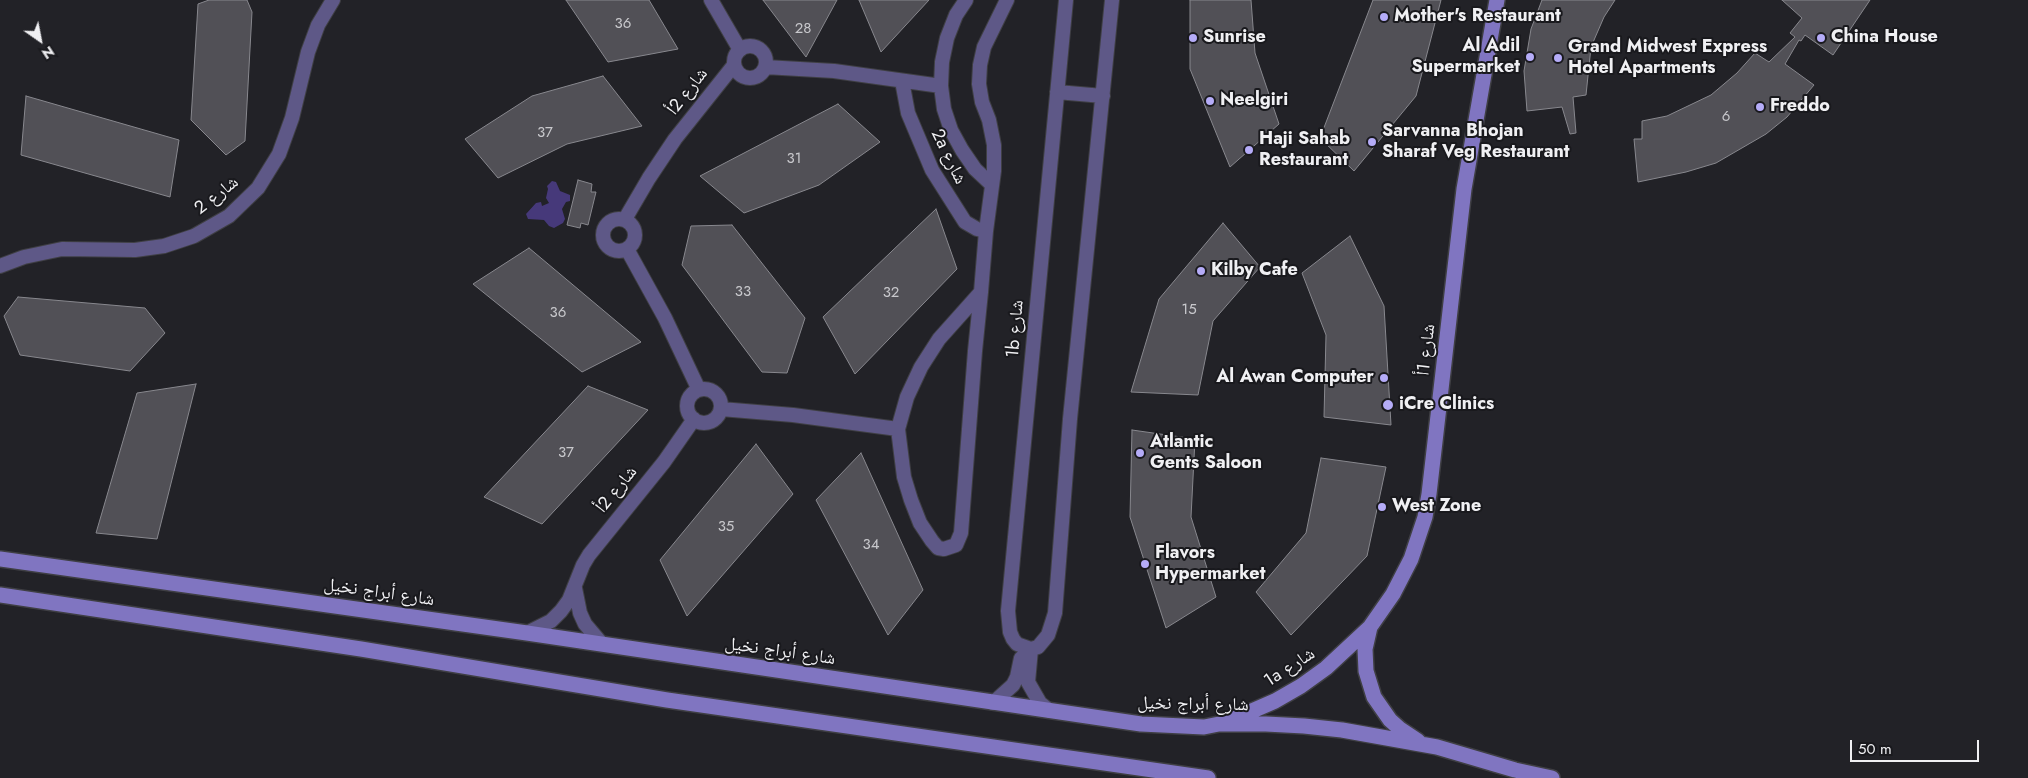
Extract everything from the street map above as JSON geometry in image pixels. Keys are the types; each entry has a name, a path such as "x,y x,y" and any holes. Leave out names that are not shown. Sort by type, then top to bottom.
{"street":[{"name":"شارع 2","path":"0,266 24,257 62,248 135,250 164,246 194,236 229,216 258,188 280,154 292,118 308,52 318,25 333,0"},
{"path":"711,0 740,50"},
{"path":"966,0 956,15 947,38 942,62 941,86 944,108 951,130 966,156 975,168 992,184"},
{"path":"981,292 939,339 921,367 908,397 898,429 904,477 917,515 932,542 938,548 944,549 956,545 961,533 965,473 981,292 986,231 994,171 994,145 979,84 980,65 984,47 1007,0"},
{"name":"1b شارع","path":"1027,648 1017,644 1013,639 1009,626 1008,611 1066,0"},
{"path":"1027,648 1038,647 1048,635 1055,613 1071,410 1112,0"},
{"name":"شارع 1أ","path":"1437,747 1418,740 1400,729 1390,720 1374,697 1369,684 1365,660 1370,627 1393,594 1411,559 1429,494 1464,189 1497,0"},
{"path":"745,46 759,48 764,54 766,60 765,67 758,76 746,78 740,75 734,64 736,54 740,50 745,46"},
{"name":"شارع 2أ","path":"625,219 675,139 734,64"},
{"path":"765,67 834,72 941,86"},
{"name":"2a شارع","path":"902,81 908,113 932,170 964,222 977,229 986,231"},
{"path":"1057,92 1103,96"},
{"path":"619,218 625,219 634,228 635,233 632,245 622,251 611,249 606,245 603,234 608,223 619,218"},
{"path":"627,249 665,318 699,390"},
{"path":"704,389 713,391 720,399 721,409 716,418 711,422 705,423 694,419 688,411 688,406 691,396 704,389"},
{"path":"721,409 785,414 898,429"},
{"name":"شارع 2أ","path":"527,634 545,624 561,611 575,587 589,554 664,462 694,419"},
{"name":"شارع أبراج نخيل","path":"0,559 602,644 1151,725 1204,727 1219,724 1304,726 1342,730 1437,747 1515,770 1552,778"},
{"path":"575,587 576,600 585,624 602,644"},
{"path":"0,595 361,649 667,700 1208,778"},
{"name":"1a شارع","path":"1219,724 1247,714 1301,686 1332,663 1370,627"},
{"path":"993,703 1007,692 1018,677 1027,648"},
{"path":"1027,648 1028,682 1040,703 1050,711"}],"shaded area":[{"path":"552,181 556,182 560,191 570,195 570,201 566,202 562,209 565,219 563,223 554,228 549,226 544,220 528,219 526,214 536,203 541,202 542,206 549,203 546,198 547,186"}],"building":[{"path":"209,0 247,0 252,12 245,141 226,155 191,120 198,4"},
{"path":"566,0 649,0 678,49 608,62"},
{"path":"763,0 837,0 806,57"},
{"path":"859,0 929,0 881,52"},
{"path":"1190,0 1251,0 1255,53 1279,124 1230,167 1190,69"},
{"path":"1373,0 1441,0 1416,96 1354,171 1320,138"},
{"name":"Grand Midwest Express Hotel Apartments","path":"1542,0 1615,0 1604,17 1591,47 1586,95 1573,97 1576,133 1570,134 1562,107 1527,111 1524,71 1531,29"},
{"path":"1782,0 1870,0 1833,55 1805,35 1801,41 1799,40 1785,64 1814,85 1787,117 1766,134 1716,163 1686,172 1638,182 1634,139 1642,139 1642,121 1667,116 1711,95 1737,73 1755,53 1769,62 1795,37 1790,33 1802,18"},
{"path":"603,76 642,126 567,144 498,178 465,139 532,96"},
{"path":"26,96 179,140 170,197 21,155"},
{"path":"838,104 880,142 819,185 744,213 700,176"},
{"path":"578,180 592,184 591,192 596,192 588,225 581,223 580,228 567,225"},
{"path":"936,209 957,269 855,374 823,317"},
{"path":"1223,223 1260,267 1213,321 1198,395 1131,392 1159,299"},
{"path":"732,225 805,318 787,373 762,372 682,265 691,226"},
{"path":"1350,236 1384,306 1391,425 1324,417 1326,335 1302,273"},
{"path":"529,248 641,342 582,372 473,284"},
{"path":"18,297 145,308 165,333 130,371 20,355 4,316"},
{"path":"196,384 157,539 96,533 137,393"},
{"path":"588,386 648,410 542,524 484,497"},
{"path":"1132,430 1195,439 1191,517 1216,597 1166,628 1130,517"},
{"path":"756,444 793,494 687,616 660,560"},
{"path":"861,453 923,590 888,635 816,500"},
{"path":"1321,458 1386,467 1367,556 1291,635 1256,592 1306,533"}],"place":[{"name":"Mother's Restaurant","path":"1384,17"},
{"name":"Sunrise","path":"1193,38"},
{"name":"China House","path":"1821,38"},
{"name":"Al Adil Supermarket","path":"1530,57"},
{"name":"Grand Midwest Express Hotel Apartments","path":"1558,58"},
{"name":"Neelgiri","path":"1210,101"},
{"name":"Freddo","path":"1760,107"},
{"name":"Sarvanna Bhojan Sharaf Veg Restaurant","path":"1372,142"},
{"name":"Haji Sahab Restaurant","path":"1249,150"},
{"name":"Kilby Cafe","path":"1201,271"},
{"name":"Al Awan Computer","path":"1384,378"},
{"name":"iCre Clinics","path":"1388,405"},
{"name":"Atlantic Gents Saloon","path":"1140,453"},
{"name":"West Zone","path":"1382,507"},
{"name":"Flavors Hypermarket","path":"1145,564"}]}
